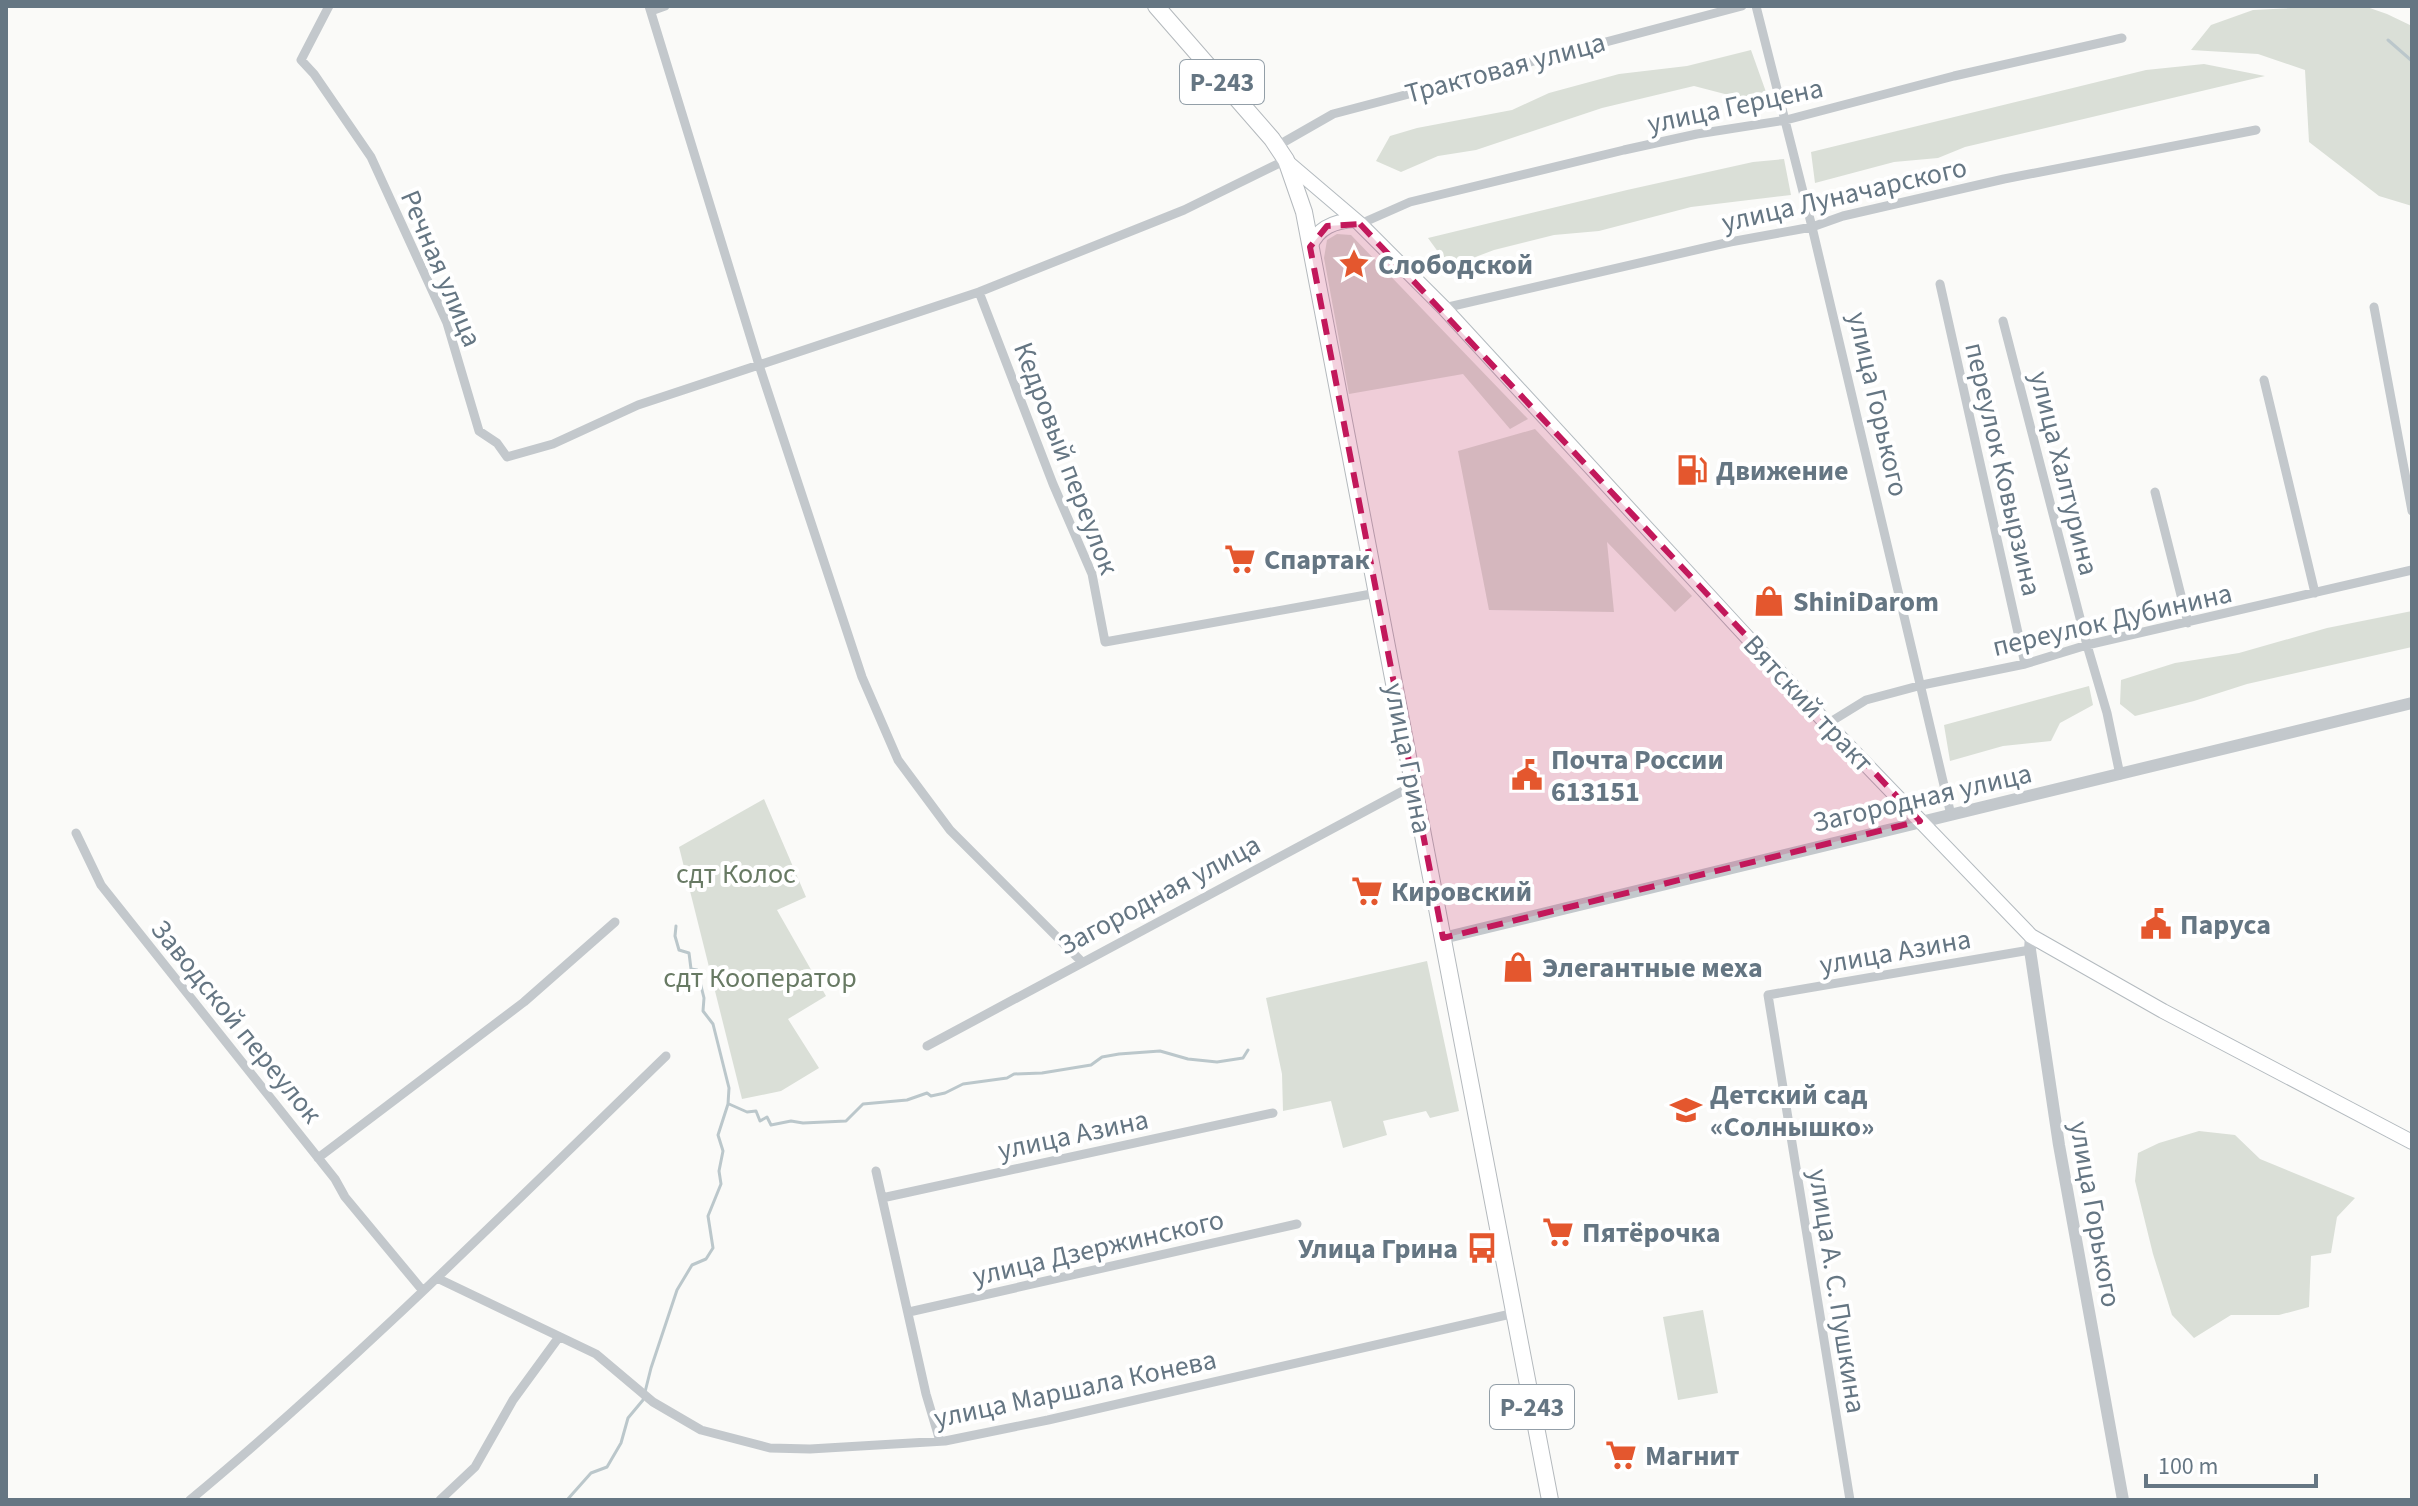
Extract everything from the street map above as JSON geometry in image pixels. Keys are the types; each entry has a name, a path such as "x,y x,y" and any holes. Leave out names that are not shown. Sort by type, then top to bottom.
{"highway":[{"name":"Р-243","path":"1156,6 1281,153"},
{"name":"улица Грина","path":"1281,153 1304,212 1550,1500"}],"main road":[{"name":"Вятский тракт","path":"1281,153 1358,222 1444,308 2031,943 2412,1142"},
{"path":"1310,247 1314,238 1327,226 1344,220 1358,222"}],"street":[{"name":"Речная улица","path":"329,6 301,60 371,157 447,323 479,431 497,443 507,457 553,444 638,405 759,365"},
{"path":"665,6 650,8 759,365 862,677 898,760 950,830 1082,962"},
{"name":"Трактовая улица","path":"1281,153 1333,114 1742,6"},
{"name":"улица Горького","path":"1756,6 1812,227 1951,815"},
{"name":"улица Герцена","path":"1358,222 1410,202 1624,150 1697,134 1786,120 1954,76 2122,38"},
{"name":"улица Луначарского","path":"1444,308 1730,242 1812,227 1843,216 2004,179 2256,130"},
{"path":"759,365 979,292 1184,210 1281,153"},
{"name":"переулок Ковырзина","path":"1940,284 2025,664"},
{"name":"Кедровый переулок","path":"979,292 1053,484 1092,574 1105,642 1377,593"},
{"path":"2374,307 2412,511"},
{"name":"улица Халтурина","path":"2003,321 2107,713 2120,775"},
{"path":"2264,380 2315,593"},
{"path":"2155,492 2188,623"},
{"name":"переулок Дубинина","path":"1827,724 1866,700 1922,685 2025,664 2087,645 2412,570"},
{"name":"Загородная улица","path":"1443,938 2412,703"},
{"name":"Загородная улица","path":"927,1046 1414,785"},
{"name":"Заводской переулок","path":"76,833 101,885 318,1158 524,1002 615,922"},
{"name":"улица Горького","path":"2031,943 2059,1145 2123,1500"},
{"name":"улица Азина","path":"1768,995 2031,943"},
{"name":"улица А. С. Пушкина","path":"1768,995 1850,1500"},
{"path":"190,1500 278,1427 666,1056"},
{"name":"улица Азина","path":"882,1198 1273,1113"},
{"path":"318,1158 345,1197 423,1291"},
{"path":"876,1171 926,1394 940,1441"},
{"name":"улица Дзержинского","path":"909,1312 1297,1224"},
{"name":"улица Маршала Конева","path":"437,1278 596,1354 645,1396 701,1430 770,1448 810,1449 940,1441 1048,1420 1515,1313"},
{"path":"440,1500 475,1467 513,1400 559,1337"}],"highlighted area":[{"path":"1360,224 1920,821 1443,938 1310,247 1327,226"}],"green space":[{"path":"2364,6 2412,26 2412,206 2379,196 2309,142 2305,70 2258,54 2191,50 2211,25 2253,10"},
{"path":"1751,50 1771,106 1694,86 1602,108 1476,150 1438,156 1401,172 1376,161 1390,136 1417,128 1512,110 1549,93 1619,74 1687,66"},
{"path":"2204,64 2265,76 1965,147 1938,158 1894,162 1815,183 1811,152 2146,70"},
{"path":"1784,159 1791,195 1691,207 1599,231 1554,235 1494,250 1449,267 1428,238 1753,162"},
{"path":"1337,234 1351,235 1528,419 1510,429 1463,374 1349,394 1324,258 1327,240"},
{"path":"1535,429 1692,596 1675,612 1607,542 1614,612 1489,610 1458,451"},
{"path":"2412,611 2412,647 2247,684 2135,716 2120,704 2121,680 2175,663 2239,653 2327,628"},
{"path":"2089,686 2093,705 2060,723 2051,741 2003,746 1950,761 1944,725"},
{"path":"764,799 806,897 777,910 826,996 788,1019 819,1068 781,1091 742,1099 679,847"},
{"path":"1427,961 1459,1111 1430,1118 1426,1111 1383,1121 1387,1135 1343,1148 1331,1101 1283,1111 1282,1074 1266,998"},
{"path":"2199,1131 2235,1135 2260,1159 2355,1198 2337,1217 2331,1253 2311,1256 2309,1307 2279,1315 2231,1315 2194,1338 2172,1315 2135,1181 2138,1153"},
{"path":"1703,1310 1718,1393 1678,1400 1663,1317"}],"waterway":[{"path":"2388,40 2412,61"},
{"path":"567,1500 591,1473 607,1467 621,1443 628,1418 643,1400 677,1290 692,1265 706,1259 713,1248 708,1216 721,1184 719,1171 723,1151 718,1135 728,1104 729,1088 713,1024 703,1011 704,998 697,970 691,969 689,953 679,950 676,926"},
{"path":"729,1104 747,1112 756,1111 760,1121 767,1117 771,1125 791,1121 846,1121 863,1104 907,1100 927,1093 931,1096 963,1084 1007,1078 1014,1074 1091,1065 1102,1057 1160,1051 1188,1059 1217,1062 1243,1058 1248,1050"}],"place":[{"name":"Слободской","path":"1354,264"},
{"name":"Движение","path":"1692,470"},
{"name":"Спартак","path":"1240,559"},
{"name":"ShiniDarom","path":"1769,601"},
{"name":"Почта России 613151","path":"1527,775"},
{"name":"Кировский","path":"1367,891"},
{"name":"Паруса","path":"2156,924"},
{"name":"Элегантные меха","path":"1518,967"},
{"name":"Детский сад «Солнышко»","path":"1686,1110"},
{"name":"Пятёрочка","path":"1558,1232"},
{"name":"Улица Грина","path":"1482,1248"},
{"name":"Магнит","path":"1621,1455"}],"park label":[{"name":"сдт Колос","path":"736,873"},
{"name":"сдт Кооператор","path":"760,977"}]}
